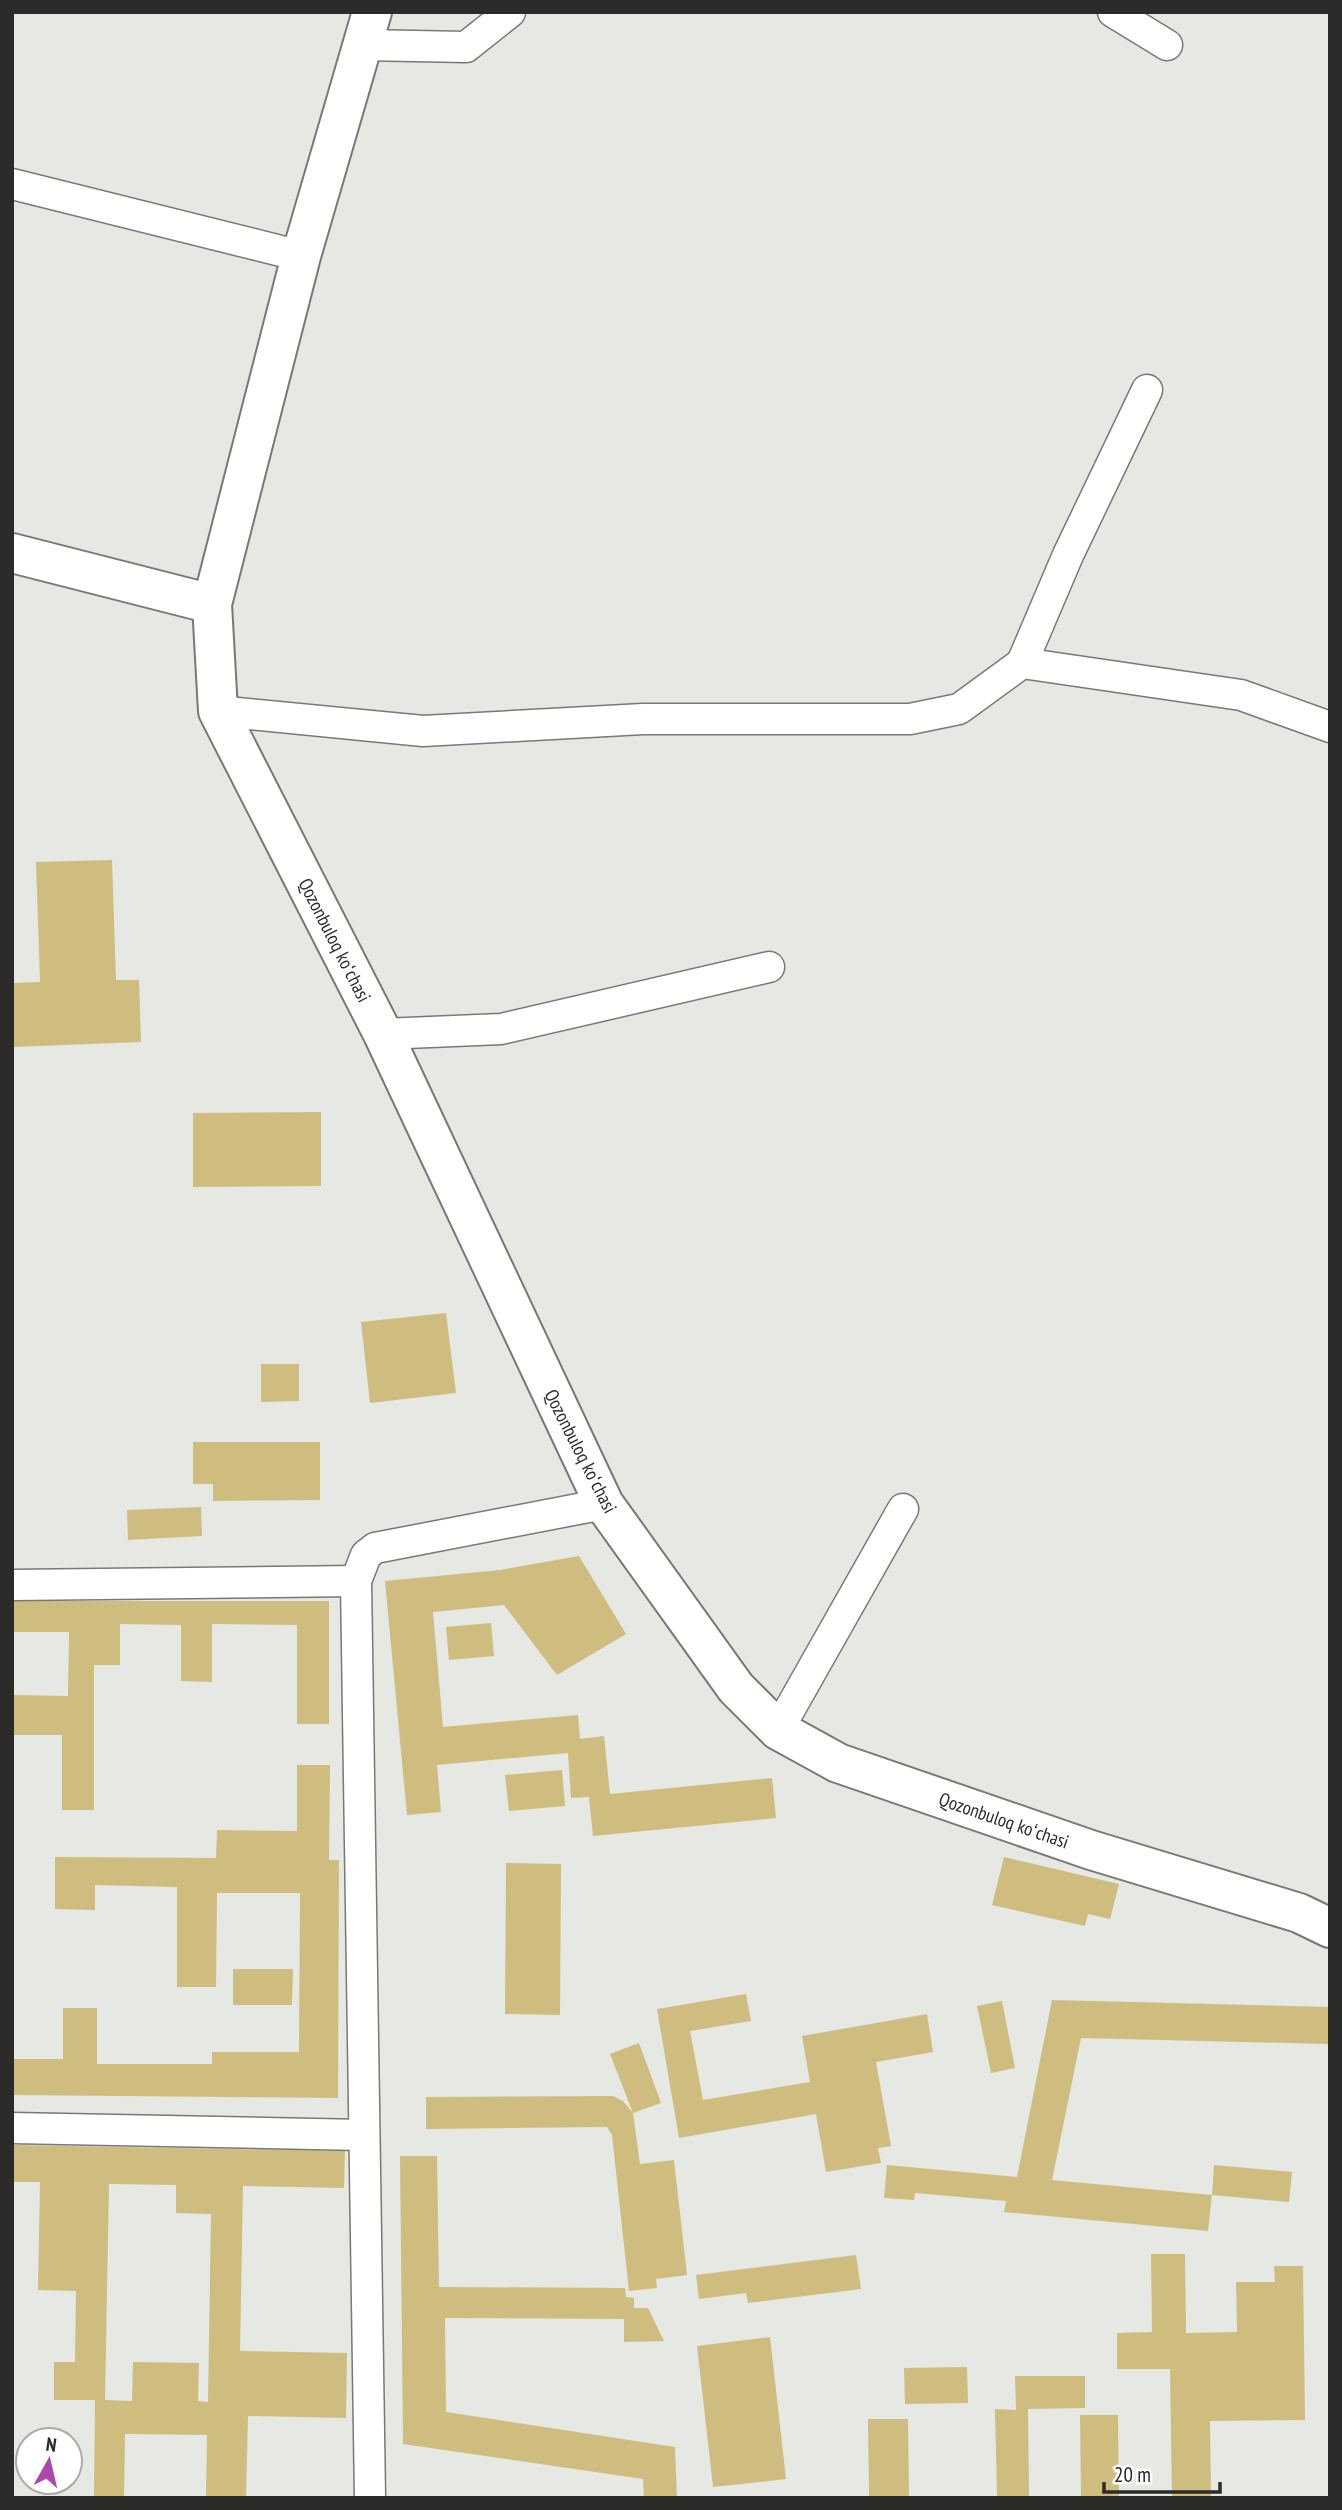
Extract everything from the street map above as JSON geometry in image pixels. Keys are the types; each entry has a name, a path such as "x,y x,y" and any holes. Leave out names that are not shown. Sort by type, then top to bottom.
{"main road":[{"name":"Qozonbuloq koʻchasi","path":"367,29 301,256 212,604 218,711 383,1034 604,1504 736,1688 778,1730 838,1763 1091,1850 1299,1913 1330,1928"},
{"path":"12,553 212,604"}],"street":[{"path":"367,29 466,47 510,12"},
{"path":"1113,12 1167,45"},
{"path":"12,184 301,256"},
{"path":"218,711 423,731 643,719 909,719 959,709 1021,663 1068,555 1147,390"},
{"path":"1021,663 1241,695 1330,727"},
{"path":"383,1034 501,1029 769,967"},
{"path":"370,2498 356,1581 366,1555 374,1548 604,1504"},
{"path":"778,1730 903,1509"},
{"path":"12,1585 356,1581"},
{"path":"12,2129 363,2135"}],"building":[{"path":"112,860 116,980 139,980 141,1042 12,1047 12,983 40,982 36,862"},
{"path":"321,1112 321,1186 193,1187 193,1113"},
{"path":"446,1313 456,1393 370,1403 361,1322"},
{"path":"261,1364 299,1364 299,1401 261,1402"},
{"path":"193,1442 320,1442 320,1500 213,1501 213,1484 193,1484"},
{"path":"201,1507 202,1536 128,1540 127,1510"},
{"path":"579,1556 626,1634 557,1675 504,1605 433,1612 443,1727 578,1715 580,1739 604,1736 610,1794 772,1778 776,1818 593,1836 589,1797 571,1798 568,1753 437,1765 441,1812 407,1815 385,1581 500,1570"},
{"path":"12,1601 329,1601 329,1724 297,1724 297,1625 212,1624 212,1682 181,1681 181,1625 120,1624 120,1665 94,1665 94,1810 62,1810 62,1735 12,1735 12,1695 68,1696 69,1632 12,1632"},
{"path":"491,1623 494,1656 449,1660 446,1627"},
{"path":"297,1765 330,1765 329,1860 339,1860 338,2098 12,2095 12,2059 63,2059 63,2008 97,2008 97,2064 212,2064 212,2052 299,2052 300,1893 217,1893 216,1987 177,1987 177,1887 95,1885 95,1910 55,1909 55,1857 216,1858 217,1830 297,1831"},
{"path":"562,1770 565,1806 509,1811 505,1775"},
{"path":"1004,1857 1119,1884 1110,1919 1088,1914 1085,1926 992,1905"},
{"path":"506,1863 561,1864 560,2015 505,2014"},
{"path":"233,1969 293,1969 292,2005 233,2005"},
{"path":"746,1994 751,2021 690,2031 703,2100 810,2082 802,2036 927,2014 933,2052 876,2062 891,2146 878,2148 881,2163 826,2172 816,2114 679,2138 657,2009"},
{"path":"1052,2000 1329,2007 1328,2044 1081,2038 1052,2180 1212,2195 1208,2231 1004,2212 1006,2201 915,2193 914,2200 884,2198 887,2165 1017,2177"},
{"path":"1002,2001 1015,2068 991,2073 977,2006"},
{"path":"639,2043 661,2103 633,2113 610,2054"},
{"path":"613,2096 623,2101 633,2113 640,2164 674,2160 687,2275 656,2279 657,2288 629,2291 612,2135 607,2127 426,2129 426,2097"},
{"path":"12,2145 345,2151 344,2188 243,2186 240,2351 347,2353 346,2418 248,2416 246,2498 206,2498 207,2435 125,2434 124,2498 94,2498 95,2400 54,2400 54,2362 75,2362 76,2291 38,2290 40,2182 12,2182","holes":["109,2184 176,2185 176,2213 211,2214 208,2402 198,2401 199,2363 133,2362 132,2401 105,2400"]},
{"path":"400,2156 437,2156 439,2287 625,2288 626,2297 634,2298 634,2308 648,2308 664,2341 624,2342 624,2319 445,2318 446,2412 675,2447 677,2498 644,2498 643,2479 403,2444"},
{"path":"1214,2165 1292,2172 1289,2202 1212,2195"},
{"path":"1151,2254 1185,2254 1186,2333 1237,2332 1236,2282 1275,2282 1274,2266 1303,2266 1305,2420 1210,2421 1211,2498 1172,2498 1170,2369 1117,2369 1117,2333 1152,2332"},
{"path":"856,2255 861,2289 748,2303 746,2293 699,2299 696,2275"},
{"path":"770,2337 786,2479 713,2487 697,2346"},
{"path":"967,2367 968,2403 905,2404 904,2368"},
{"path":"1015,2376 1085,2376 1085,2408 1028,2409 1029,2498 997,2498 995,2409 1016,2410"},
{"path":"1080,2415 1118,2415 1119,2498 1081,2498"},
{"path":"868,2419 908,2419 909,2498 869,2498"}]}
